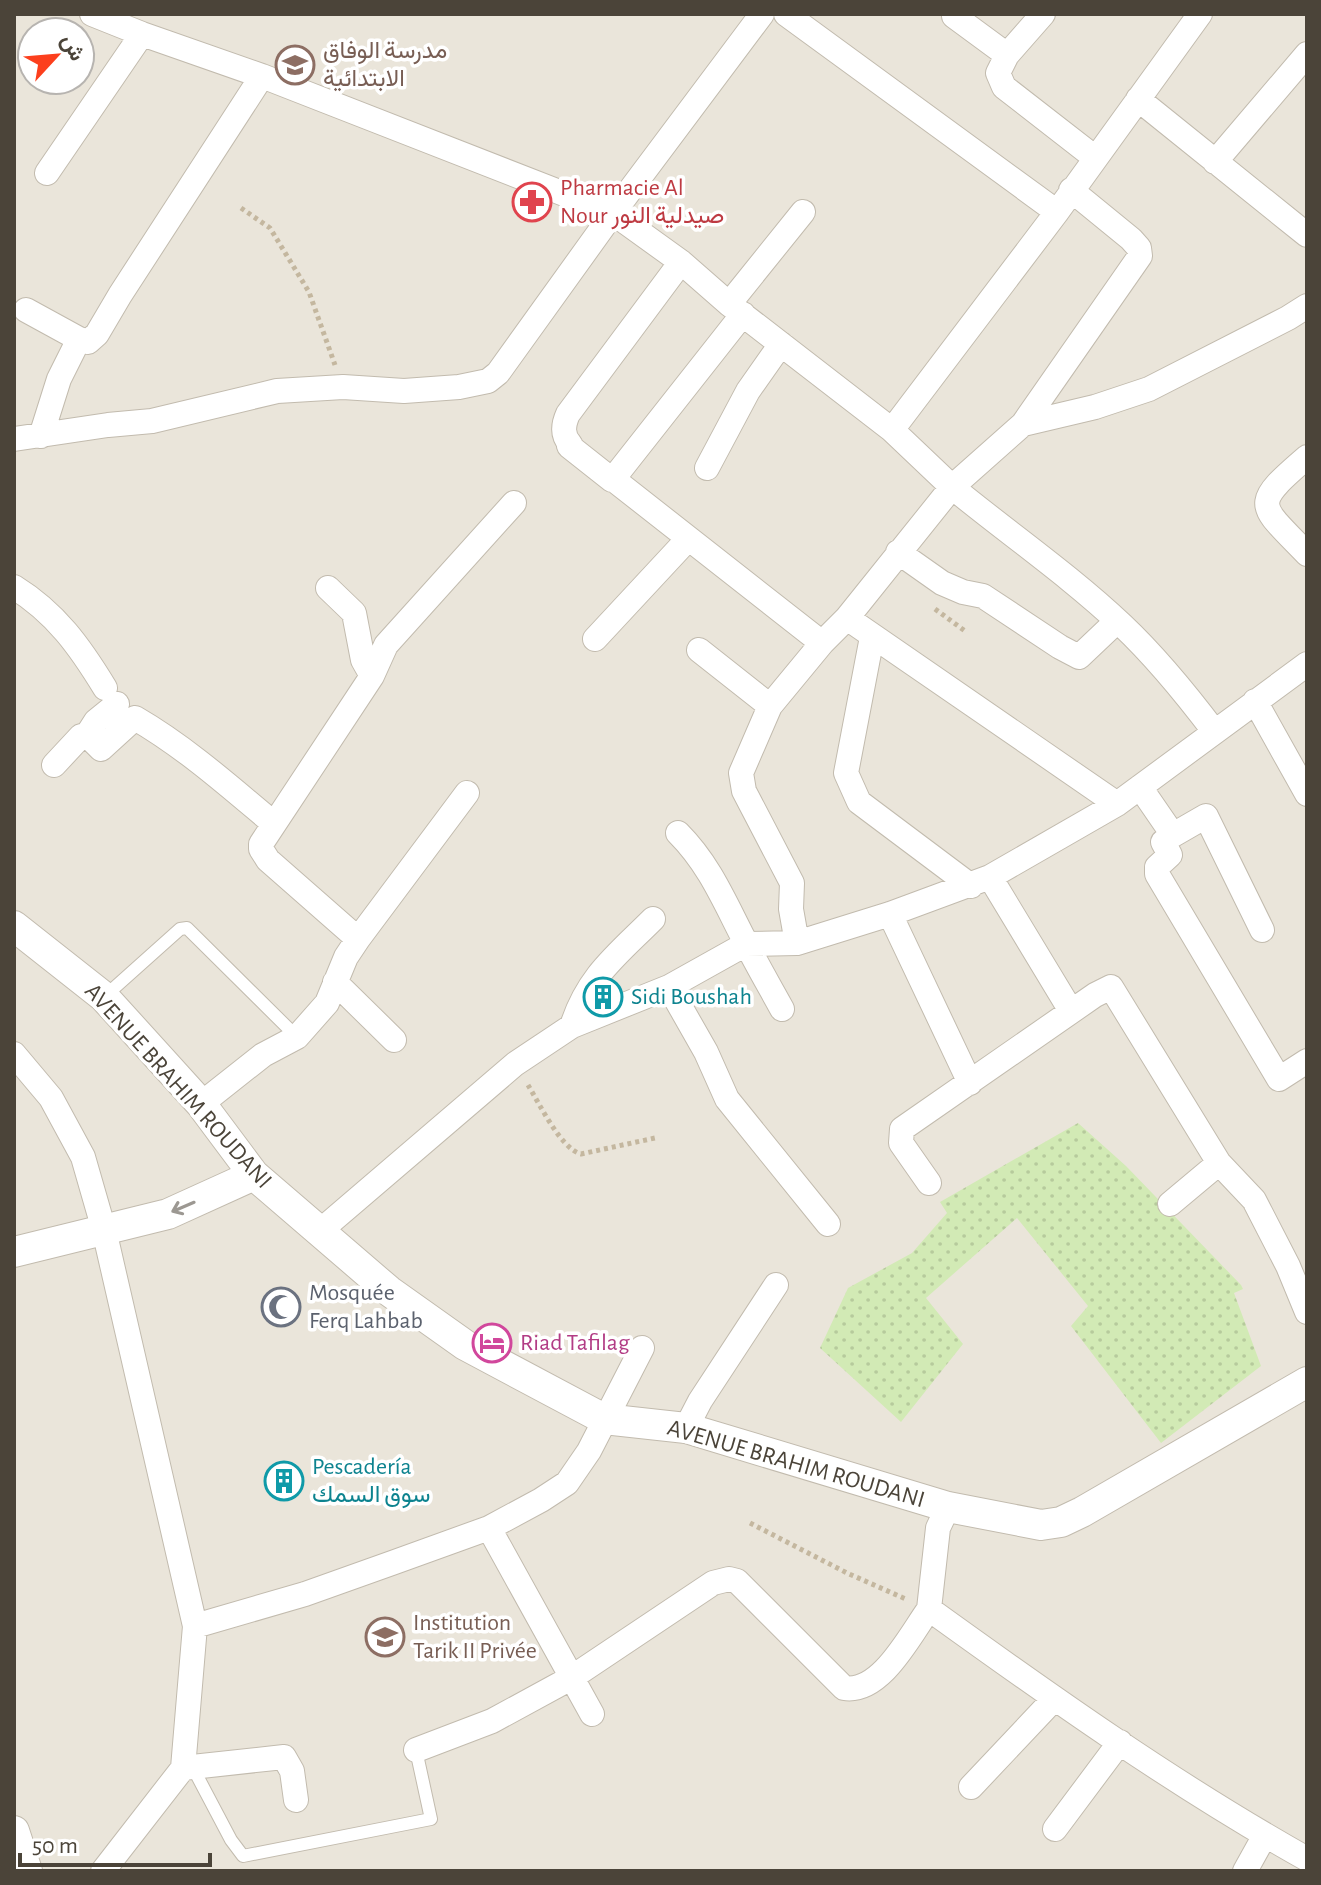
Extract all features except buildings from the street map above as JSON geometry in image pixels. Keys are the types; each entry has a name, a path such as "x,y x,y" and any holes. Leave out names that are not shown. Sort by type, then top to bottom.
{"street":[{"path":"92,14 262,76 613,213 681,262 736,309 892,430 952,487 1074,583 1176,680 1214,731"},
{"path":"14,439 152,421 277,391 343,387 404,391 459,387 488,381 498,373 762,14"},
{"path":"786,14 1057,212"},
{"path":"1043,14 999,68 1004,87 1094,157"},
{"path":"892,430 1057,212 1200,14"},
{"path":"954,15 1007,55"},
{"path":"47,173 142,34"},
{"path":"1215,162 1307,54"},
{"path":"26,310 79,339 88,342 97,334 262,76"},
{"path":"1138,99 1307,235"},
{"path":"797,943 791,909 792,883 744,791 741,773 770,706 847,618 952,487 1023,424 1140,256 1139,248 1131,239 1071,190"},
{"path":"613,479 803,212"},
{"path":"681,262 564,424 569,446 822,643"},
{"path":"1023,424 1095,407 1149,389 1307,306"},
{"path":"41,436 59,379 79,339"},
{"path":"707,468 748,391 781,344"},
{"path":"1307,457 1274,487 1266,501 1271,517 1307,554"},
{"path":"358,939 263,855 261,844 372,676 386,645 514,503"},
{"path":"595,639 688,539"},
{"path":"898,552 942,583 983,596 1079,657 1117,621"},
{"path":"14,587 42,607 77,643 111,696 87,735 81,736 54,765"},
{"path":"328,588 354,613 363,660 372,676"},
{"path":"847,618 1117,804"},
{"path":"872,637 846,773 859,802 980,882 1071,1011"},
{"path":"699,650 770,706"},
{"path":"320,1231 515,1064 572,1026 669,987 746,944 797,943 980,882 1117,804 1307,664"},
{"path":"1255,701 1307,794"},
{"path":"87,735 101,749 135,718 161,733 216,774 273,823"},
{"path":"1140,787 1173,835"},
{"path":"201,1104 263,1055 297,1037 327,1003 358,939 467,793"},
{"path":"1262,930 1206,816 1163,842 1170,855 1157,867 1157,874 1279,1079 1307,1061"},
{"path":"678,833 716,880 746,944 782,1009"},
{"path":"890,914 970,1083"},
{"path":"572,1026 578,1006 593,979 653,919"},
{"name":"AVENUE BRAHIM ROUDANI","path":"14,926 104,997 201,1104 254,1175 389,1291 465,1345 604,1419 686,1428 948,1507 1041,1525 1061,1522 1307,1382"},
{"path":"335,982 394,1040"},
{"path":"669,987 706,1052 727,1099 828,1224"},
{"path":"929,1183 901,1143 900,1133 915,1119 1071,1011 1111,987 1219,1163 1254,1200 1288,1266 1307,1312"},
{"path":"14,1054 51,1098 83,1157 104,1230 195,1626 188,1768 103,1871"},
{"path":"1170,1204 1219,1163"},
{"path":"14,1252 168,1214 254,1175"},
{"path":"686,1428 700,1401 776,1285"},
{"path":"195,1626 305,1594 489,1528 567,1483 589,1451 642,1348"},
{"path":"416,1750 492,1721 571,1678 713,1583 729,1579 737,1581 844,1688 866,1686 879,1677 929,1609 938,1528 948,1507"},
{"path":"489,1528 592,1714"},
{"path":"929,1609 1054,1699 1307,1859"},
{"path":"971,1787 1054,1699"},
{"path":"1055,1829 1120,1742"},
{"path":"188,1768 284,1757 292,1771 296,1800"},
{"path":"14,1831 27,1871"},
{"path":"1245,1871 1265,1835"}],"lane":[{"path":"104,997 180,929 187,928 297,1037"},
{"path":"188,1768 243,1856 431,1819 416,1750"}],"path":[{"path":"241,208 270,228 309,292 343,387"},
{"path":"515,1064 561,1138 574,1152 581,1154 655,1138"},
{"path":"750,1523 847,1573 929,1609"}],"shaded area":[{"path":"14,14 1307,14 1307,1871 14,1871"}],"green space":[{"path":"1078,1123 1126,1166 1241,1285 1243,1289 1234,1293 1261,1366 1161,1443 1071,1326 1088,1306 1017,1218 926,1298 963,1344 901,1422 820,1348 848,1288 912,1253 947,1213 940,1202"}],"place":[{"name":"مدرسة الوفاق الابتدائية","path":"295,65"},
{"name":"Pharmacie Al Nour صيدلية النور","path":"532,202"},
{"name":"Sidi Boushah","path":"603,997"},
{"name":"Mosquée Ferq Lahbab","path":"281,1307"},
{"name":"Riad Tafilag","path":"492,1343"},
{"name":"Pescadería سوق السمك","path":"284,1481"},
{"name":"Institution Tarik II Privée","path":"385,1637"}]}
